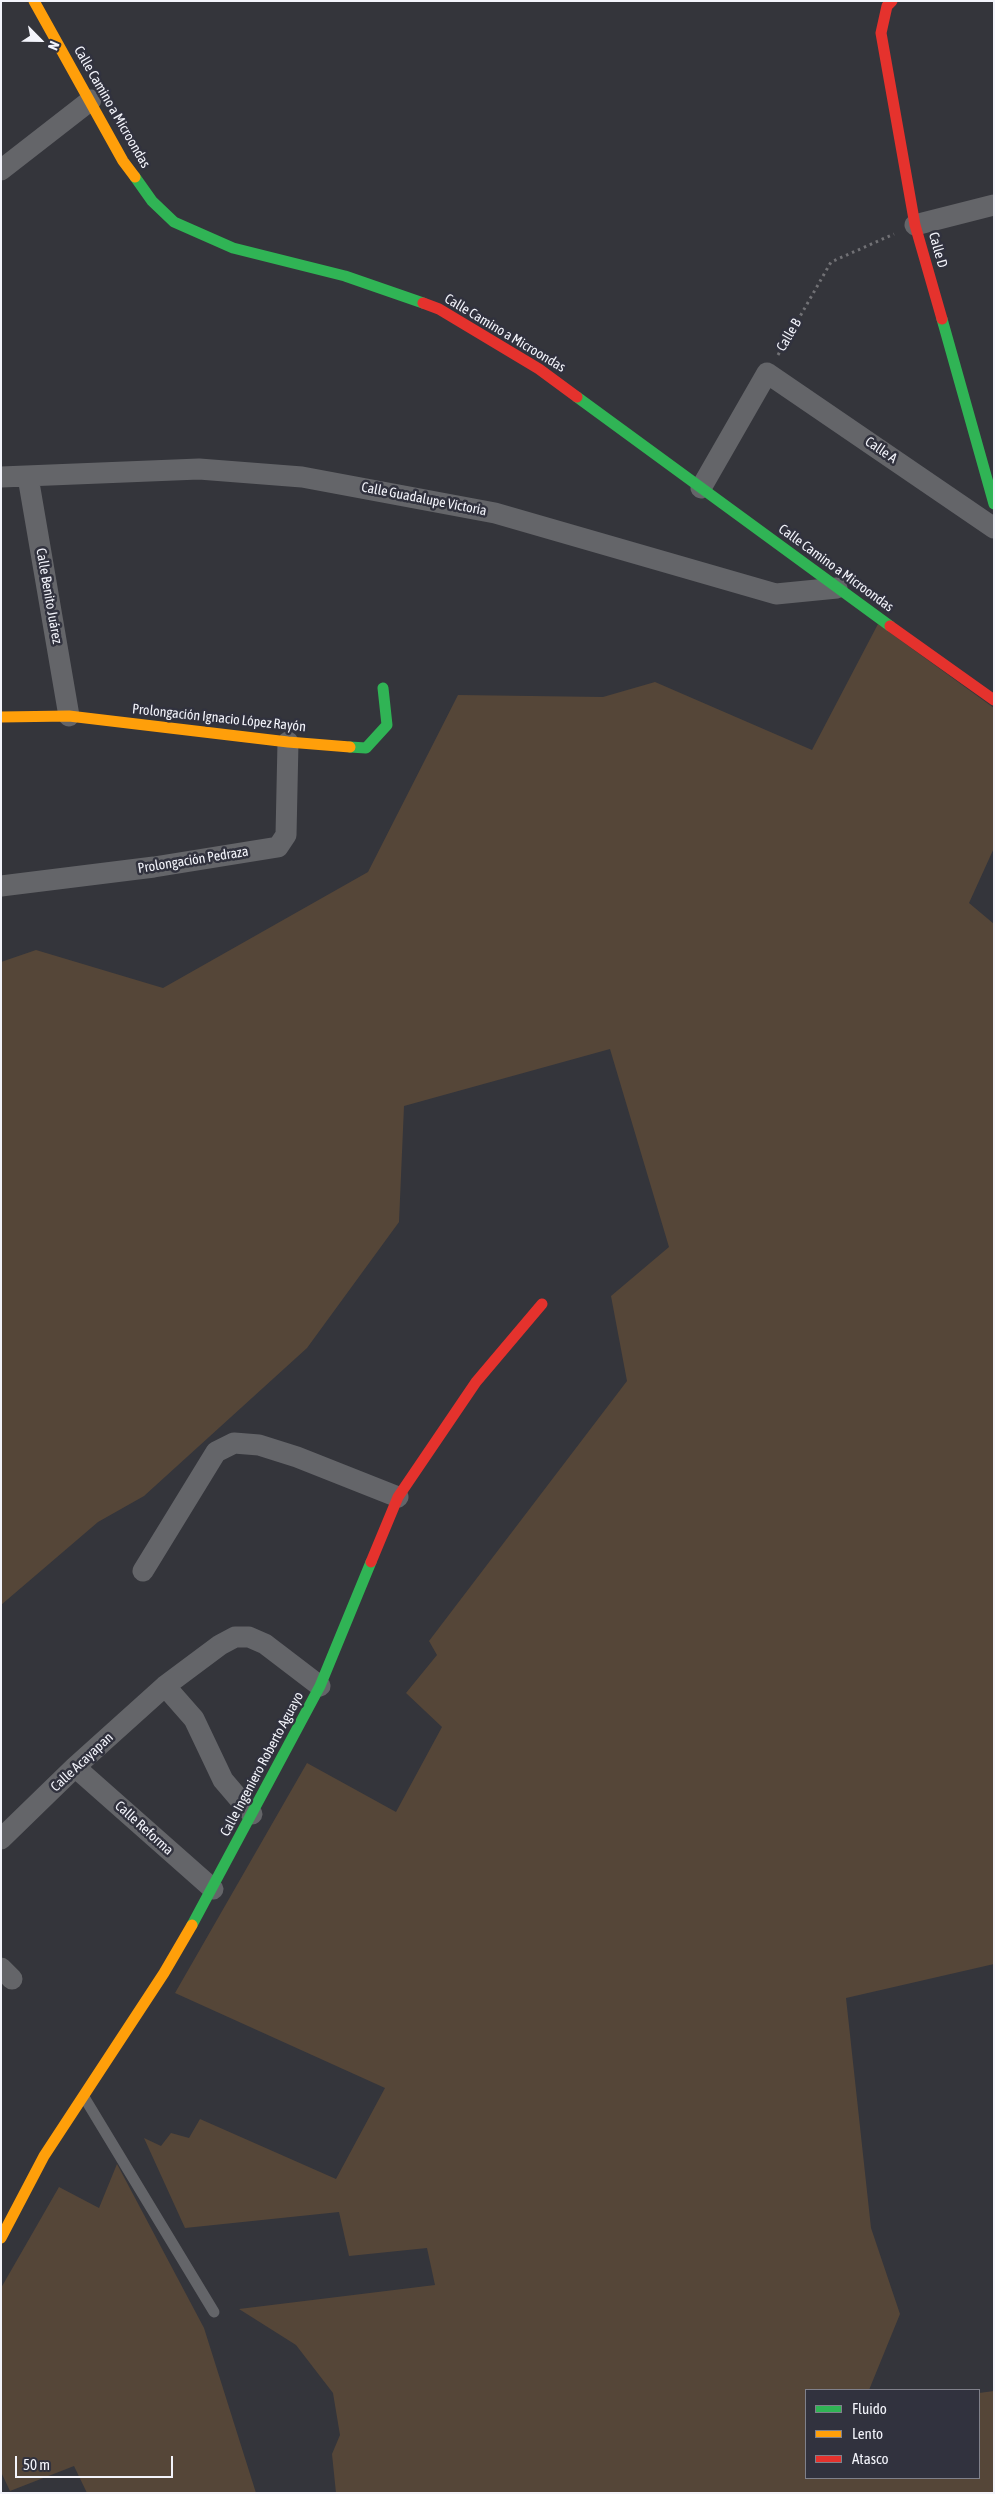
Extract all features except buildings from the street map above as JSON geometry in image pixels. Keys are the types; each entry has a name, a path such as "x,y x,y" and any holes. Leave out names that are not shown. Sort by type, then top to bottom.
{"street":[{"name":"Calle Camino a Microondas","path":"34,1 91,100 123,161 152,201 174,222 233,248 361,281 394,291 439,309 539,369 837,588 994,700"},
{"name":"Calle D","path":"892,1 887,6 881,33 915,225 994,504"},
{"path":"1,170 91,100"},
{"path":"915,225 994,205"},
{"path":"701,488 767,373"},
{"name":"Calle A","path":"767,373 994,528"},
{"name":"Calle Guadalupe Victoria","path":"1,477 199,469 302,477 495,513 776,594 837,588"},
{"name":"Calle Benito Juárez","path":"28,476 69,716"},
{"name":"Prolongación Ignacio López Rayón","path":"1,717 69,716 288,742 366,748 387,725 383,688"},
{"name":"Prolongación Pedraza","path":"1,886 154,867 278,846 286,835 288,742"},
{"name":"Calle Ingeniero Roberto Aguayo","path":"1,2238 44,2156 164,1973 213,1889 320,1686 398,1497 476,1382 542,1304"},
{"path":"143,1571 216,1452 234,1443 259,1445 297,1457 398,1497"},
{"name":"Calle Acayapan","path":"1,1839 75,1767 165,1686 220,1645 235,1638 249,1637 265,1644 320,1686"},
{"path":"165,1686 194,1719 223,1780 252,1814"},
{"name":"Calle Reforma","path":"75,1767 213,1889"}],"lane":[{"path":"83,2096 214,2312"}],"path":[{"name":"Calle B","path":"767,373 831,262 915,225"}],"shaded area":[{"path":"878,624 994,708 994,848 969,903 994,924 994,1964 846,1998 871,2228 900,2314 869,2389 805,2389 805,2479 980,2479 980,2393 994,2391 994,2493 336,2493 332,2454 340,2435 333,2393 296,2345 239,2309 435,2285 427,2248 349,2256 339,2212 185,2228 144,2138 161,2146 171,2133 189,2138 200,2119 336,2179 385,2088 175,1993 307,1763 396,1812 442,1727 406,1693 437,1655 429,1641 627,1381 611,1296 669,1247 610,1049 404,1106 399,1222 307,1348 144,1496 98,1522 1,1605 1,962 36,950 163,988 368,872 458,695 603,697 655,682 812,750"},
{"path":"117,2164 204,2328 256,2493 87,2493 74,2466 10,2491 1,2472 1,2288 59,2187 99,2208"}],"traffic: fast":[{"path":"135,177 152,201 174,222 233,248 345,276 423,303"},
{"path":"942,319 994,504"},
{"path":"577,397 890,626"},
{"path":"350,747 366,748 387,725 383,688"},
{"path":"192,1925 320,1686 371,1562"}],"traffic: slow":[{"path":"34,1 123,161 135,177"},
{"path":"1,717 69,716 288,742 350,747"},
{"path":"1,2238 44,2156 164,1973 192,1925"}],"traffic: jam":[{"path":"892,1 887,6 881,33 915,225 942,319"},
{"path":"423,303 439,309 539,369 577,397"},
{"path":"890,626 994,700"},
{"path":"371,1562 398,1497 476,1382 542,1304"}]}
